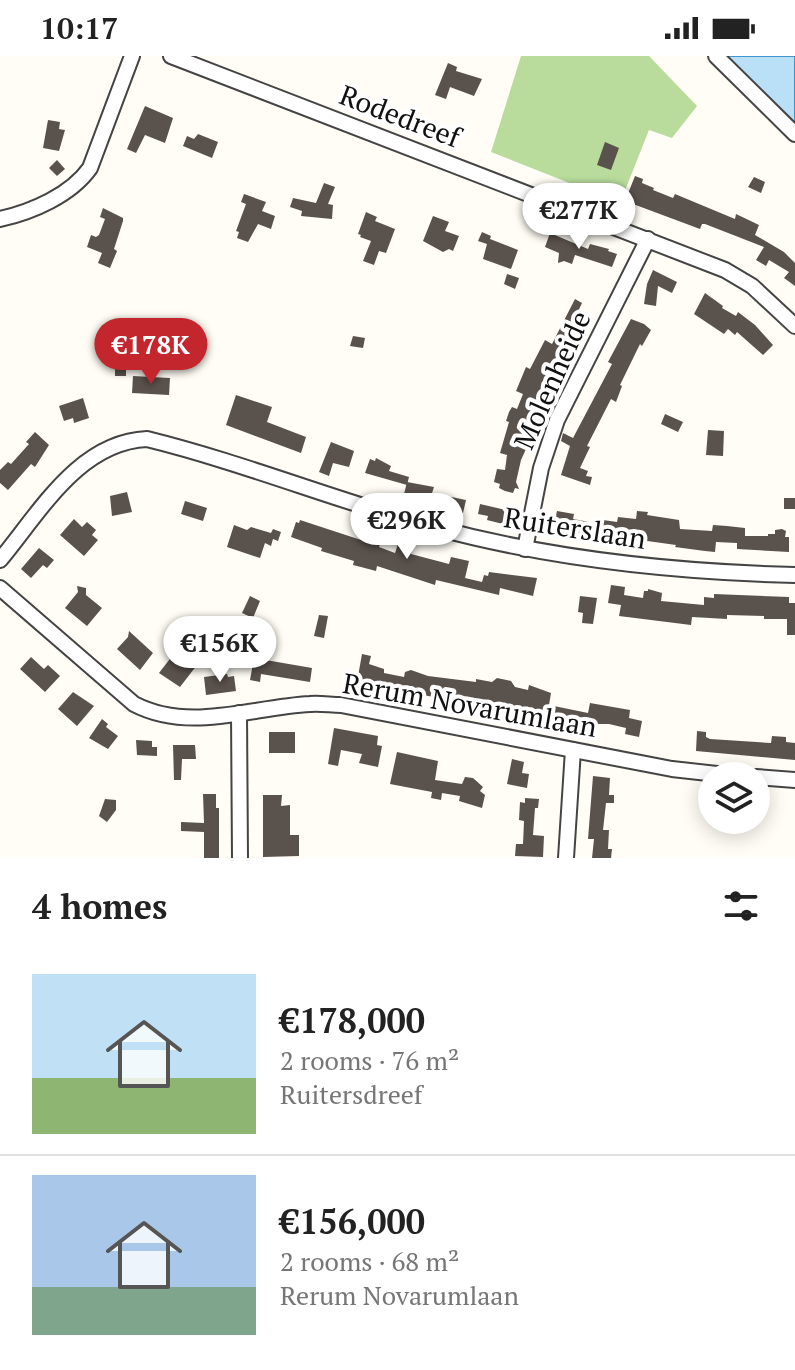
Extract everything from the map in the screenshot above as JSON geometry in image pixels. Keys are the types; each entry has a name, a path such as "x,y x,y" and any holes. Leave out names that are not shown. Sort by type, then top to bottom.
{"street":[{"path":"0,219 14,216 71,189 83,178 90,168 132,56"},
{"name":"Rodedreef","path":"171,56 725,270 752,286 795,326"},
{"path":"716,56 795,134"},
{"name":"Molenheide","path":"525,549 541,468 557,420 648,239"},
{"name":"Ruiterslaan","path":"0,560 72,474 109,446 128,440 147,439 434,528 525,549 725,574 795,575"},
{"name":"Rerum Novarumlaan","path":"0,588 134,704 153,714 172,718 203,718 311,704 341,705 698,772"},
{"path":"239,713 240,858"},
{"path":"566,858 573,750"},
{"path":"770,778 795,780"}],"green space":[{"path":"521,56 649,56 697,106 672,138 649,130 620,203 491,152"}],"water":[{"path":"724,56 795,56 795,126"}],"building":[{"path":"448,63 457,67 456,71 482,79 474,96 450,87 446,99 435,95"},
{"path":"145,106 173,118 165,143 145,135 136,153 127,149"},
{"path":"48,120 60,122 59,129 65,130 59,151 43,148"},
{"path":"198,134 218,142 212,158 183,146 187,136 194,139"},
{"path":"605,142 619,148 611,170 597,165"},
{"path":"57,160 65,169 57,176 49,168"},
{"path":"635,176 643,179 642,183 653,190 673,198 675,194 735,219 736,214 759,225 755,235 784,252 795,263 795,286 784,278 789,272 769,260 766,266 756,260 764,247 705,224 700,229 625,201"},
{"path":"754,177 765,182 761,193 748,187"},
{"path":"324,183 335,187 328,204 333,205 332,219 301,216 302,211 290,207 293,198 316,203"},
{"path":"244,194 266,202 262,211 275,216 271,229 258,224 248,242 237,238 239,232 236,231 246,204 241,202"},
{"path":"103,208 123,218 114,249 117,251 110,268 98,263 102,253 87,247 91,235 99,235 105,219 100,217"},
{"path":"366,212 377,217 375,221 395,229 386,253 379,251 374,265 363,261 371,241 358,234"},
{"path":"433,216 449,222 445,231 459,236 453,251 443,252 423,241"},
{"path":"482,232 491,236 490,239 518,250 511,269 483,259 487,244 478,241"},
{"path":"550,233 588,249 590,244 609,249 617,254 612,267 575,255 572,264 564,261 558,263 559,253 545,247"},
{"path":"653,270 677,282 672,293 658,286 656,306 644,304"},
{"path":"507,274 519,278 515,289 504,284"},
{"path":"705,293 722,308 736,316 738,312 755,325 773,345 763,355 737,332 735,335 728,329 724,334 694,314"},
{"path":"575,299 582,303 574,320 584,325 560,372 556,370 542,400 538,398 533,429 529,428 523,446 526,449 516,482 519,489 515,488 513,493 505,491 494,482 497,469 505,470 507,455 500,453 509,422 506,421 512,407 517,409 523,394 516,391 526,367 530,369 545,340 552,344"},
{"path":"631,319 651,330 642,346 640,344 620,385 616,402 611,399 587,446 590,447 580,468 588,471 586,476 592,477 590,485 561,475 570,446 561,441 563,433 573,438 612,364 608,362"},
{"path":"353,336 365,338 363,348 350,346"},
{"path":"115,357 126,357 126,376 115,376"},
{"path":"133,376 170,378 169,395 132,393"},
{"path":"236,395 272,407 267,422 306,437 301,453 226,425"},
{"path":"83,398 89,418 74,423 73,418 64,421 59,406"},
{"path":"665,414 683,422 678,432 661,424"},
{"path":"708,430 724,431 723,456 706,455"},
{"path":"35,432 49,445 35,467 31,464 8,490 0,483 0,470 8,462 11,464"},
{"path":"331,442 354,451 349,467 333,463 329,476 319,472"},
{"path":"376,458 391,466 389,471 409,477 407,485 365,473 370,459 375,461"},
{"path":"407,482 434,487 432,493 466,500 463,513 403,498"},
{"path":"127,492 132,512 112,516 110,496"},
{"path":"784,498 795,498 795,509 784,509"},
{"path":"185,501 207,508 203,521 181,514"},
{"path":"480,504 510,511 507,525 487,520 488,516 478,514"},
{"path":"557,511 574,514 573,519 595,523 596,519 617,522 618,517 636,519 637,511 648,512 647,515 679,520 680,529 712,531 713,525 727,526 745,528 745,536 768,536 782,529 786,531 785,537 789,537 789,552 737,549 737,543 716,542 715,552 633,539 633,542 582,535 553,529"},
{"path":"74,519 82,527 87,522 96,530 92,535 98,540 84,556 60,535"},
{"path":"300,520 361,540 363,533 382,539 379,547 395,553 399,541 413,546 411,554 449,564 451,557 469,561 465,578 482,582 489,572 537,578 533,596 500,588 499,595 436,580 435,585 377,566 376,571 353,565 354,561 321,551 322,548 291,537 296,522"},
{"path":"234,525 247,530 251,527 271,533 273,529 281,532 278,541 273,539 271,546 265,543 260,558 227,547"},
{"path":"39,548 54,560 47,568 43,565 31,578 21,569"},
{"path":"611,585 625,587 624,595 643,598 644,591 648,589 662,593 661,601 704,605 704,597 714,598 714,594 789,597 789,603 795,603 795,635 787,635 787,619 764,619 764,616 727,615 727,619 692,617 691,625 619,616 621,605 608,603"},
{"path":"77,586 86,588 86,595 102,608 87,626 65,608 78,592"},
{"path":"250,596 260,601 253,618 242,613"},
{"path":"580,596 597,598 593,624 582,623 583,613 578,612"},
{"path":"319,615 328,616 324,638 314,636"},
{"path":"129,631 153,653 140,670 117,649 128,637"},
{"path":"176,651 197,665 180,687 159,673"},
{"path":"362,654 371,656 369,664 384,669 384,673 404,677 405,672 411,670 428,676 476,682 476,679 492,682 497,678 511,681 515,687 528,690 529,685 551,693 549,705 588,713 590,703 630,710 629,718 642,721 639,737 625,734 626,728 609,724 597,724 596,729 511,711 511,715 498,713 499,708 469,703 468,708 455,705 456,701 417,694 416,698 370,688 371,685 357,682"},
{"path":"31,657 44,669 48,665 60,676 45,692 20,669"},
{"path":"254,658 312,668 310,682 261,674 260,682 250,680"},
{"path":"227,674 228,677 234,676 236,691 206,695 204,677"},
{"path":"73,692 94,706 77,726 58,709"},
{"path":"102,719 108,724 106,727 118,736 108,749 89,738"},
{"path":"334,728 378,736 377,745 382,746 378,767 359,763 362,754 341,750 338,766 328,764"},
{"path":"697,731 706,732 706,737 710,739 771,743 772,736 786,737 786,742 795,743 795,760 696,751"},
{"path":"269,732 295,732 295,753 269,753"},
{"path":"136,740 152,741 152,747 157,747 157,756 137,755"},
{"path":"173,745 195,745 196,759 182,759 181,780 174,780"},
{"path":"397,752 438,761 435,780 462,784 465,777 473,778 483,787 480,791 485,795 482,808 459,801 460,796 442,793 441,800 431,798 432,792 390,784"},
{"path":"512,759 524,762 522,773 529,774 527,788 507,784"},
{"path":"593,776 610,778 609,795 614,795 614,803 606,803 603,830 609,830 611,858 592,858 594,839 588,839"},
{"path":"203,794 216,794 219,858 204,858 204,832 181,831 181,822 204,823"},
{"path":"263,795 282,795 281,806 290,805 290,835 299,835 299,856 263,857"},
{"path":"525,798 539,799 538,808 535,808 533,835 544,836 543,857 515,856 516,844 523,844 524,821 519,820 520,802 525,803"},
{"path":"105,799 116,800 116,810 107,822 99,816"}]}
